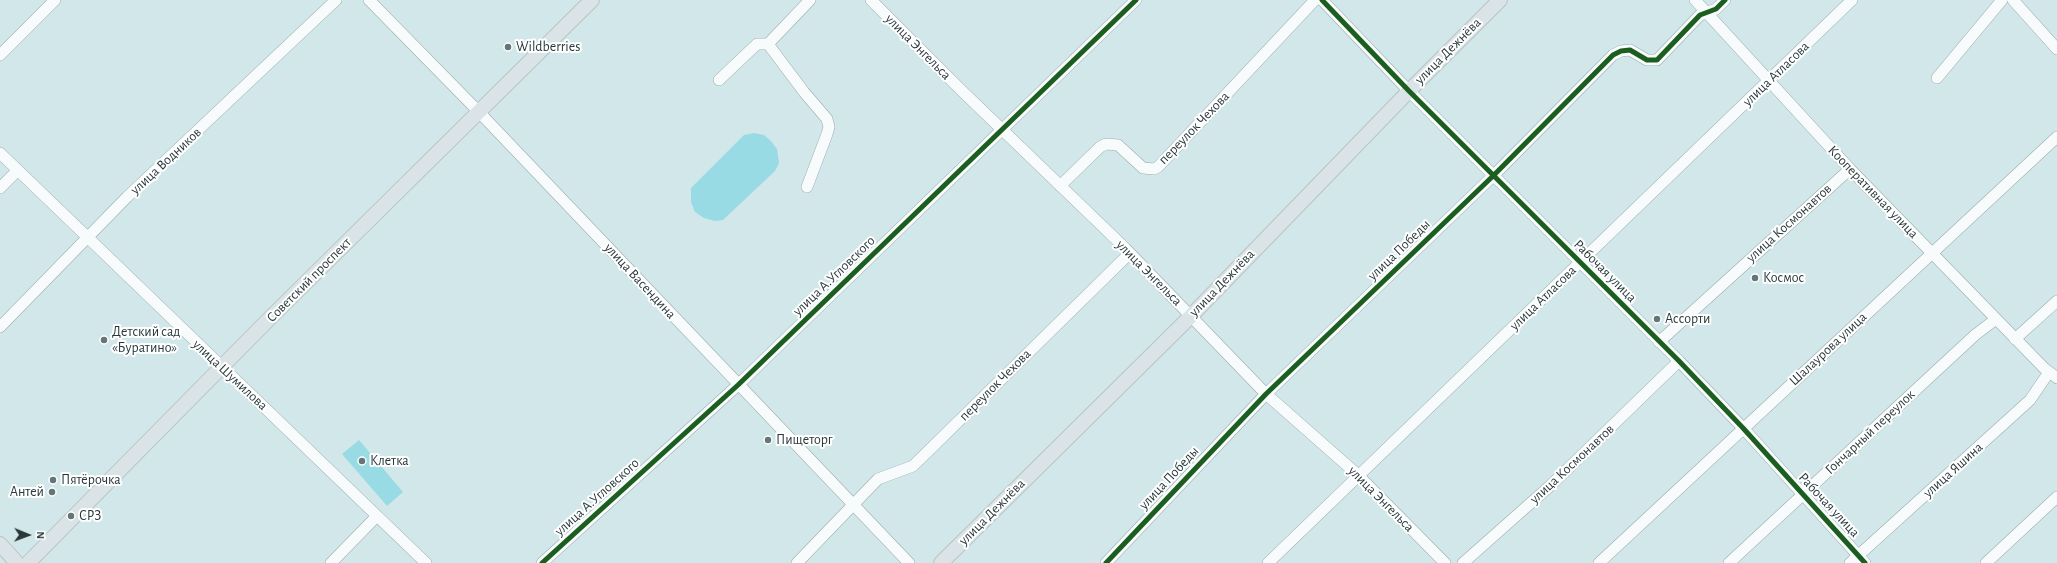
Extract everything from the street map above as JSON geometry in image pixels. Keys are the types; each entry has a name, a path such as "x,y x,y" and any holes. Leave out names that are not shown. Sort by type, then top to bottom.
{"main road":[{"name":"Советский проспект","path":"28,563 222,367 592,0"},
{"name":"улица Дежнёва","path":"941,563 1191,316 1409,91 1500,0"},
{"path":"0,544 17,563"}],"street":[{"path":"0,55 54,0"},
{"name":"улица Водников","path":"0,327 88,239 127,197 336,0"},
{"name":"улица Васендина","path":"369,0 479,112 909,563"},
{"path":"719,80 757,44 768,44 810,0"},
{"name":"улица Энгельса","path":"871,0 960,90 1003,129 1130,253 1266,394 1358,475 1445,563"},
{"name":"улица А.Угловского","path":"542,563 738,385 1136,0"},
{"name":"переулок Чехова","path":"1060,186 1100,147 1106,144 1118,145 1143,168 1154,169 1315,0"},
{"name":"Рабочая улица","path":"1322,0 1409,91 1658,342 1679,361 1743,428 1858,560"},
{"name":"Кооперативная улица","path":"1695,0 1850,169 2015,339 2053,375"},
{"name":"улица Победы","path":"1106,563 1266,394 1494,176 1613,55 1621,51 1630,50 1647,60 1657,60 1700,15 1716,9 1725,0"},
{"name":"улица Атласова","path":"1268,563 1852,0"},
{"path":"1937,78 2002,0"},
{"path":"2017,1 2057,48"},
{"path":"768,44 804,92 827,119 829,127 827,134 807,187"},
{"name":"Шалаурова улица","path":"1599,563 2057,136"},
{"name":"улица Шумилова","path":"0,153 426,563"},
{"name":"улица Космонавтов","path":"1658,342 1850,169"},
{"path":"0,188 17,171"},
{"name":"переулок Чехова","path":"797,563 878,479 913,466 1130,253"},
{"path":"2015,339 2057,301"},
{"name":"Гончарный переулок","path":"1729,563 1975,335 1996,319"},
{"name":"улица Космонавтов","path":"1463,563 1551,486 1679,361"},
{"name":"улица Яшина","path":"1858,560 2030,400 2053,375"},
{"path":"1986,563 2057,497"},
{"path":"331,563 378,516"}],"shaded area":[{"path":"754,133 764,135 777,149 779,163 775,171 723,220 715,221 704,218 695,212 691,202 691,188 744,135"},
{"path":"359,440 403,492 387,506 342,454"}],"cycle path":[{"path":"542,563 738,385 1136,0"},
{"path":"1322,0 1409,91 1679,361 1743,428 1865,563"},
{"path":"1106,563 1266,394 1493,176 1613,55 1621,51 1630,50 1647,60 1657,60 1700,15 1716,9 1725,0"}],"place":[{"name":"Wildberries","path":"508,47"},
{"name":"Космос","path":"1755,278"},
{"name":"Ассорти","path":"1657,319"},
{"name":"Детский сад «Буратино»","path":"104,340"},
{"name":"Пищеторг","path":"768,440"},
{"name":"Клетка","path":"362,461"},
{"name":"Пятёрочка","path":"53,480"},
{"name":"Антей","path":"52,492"},
{"name":"СРЗ","path":"71,516"}]}
